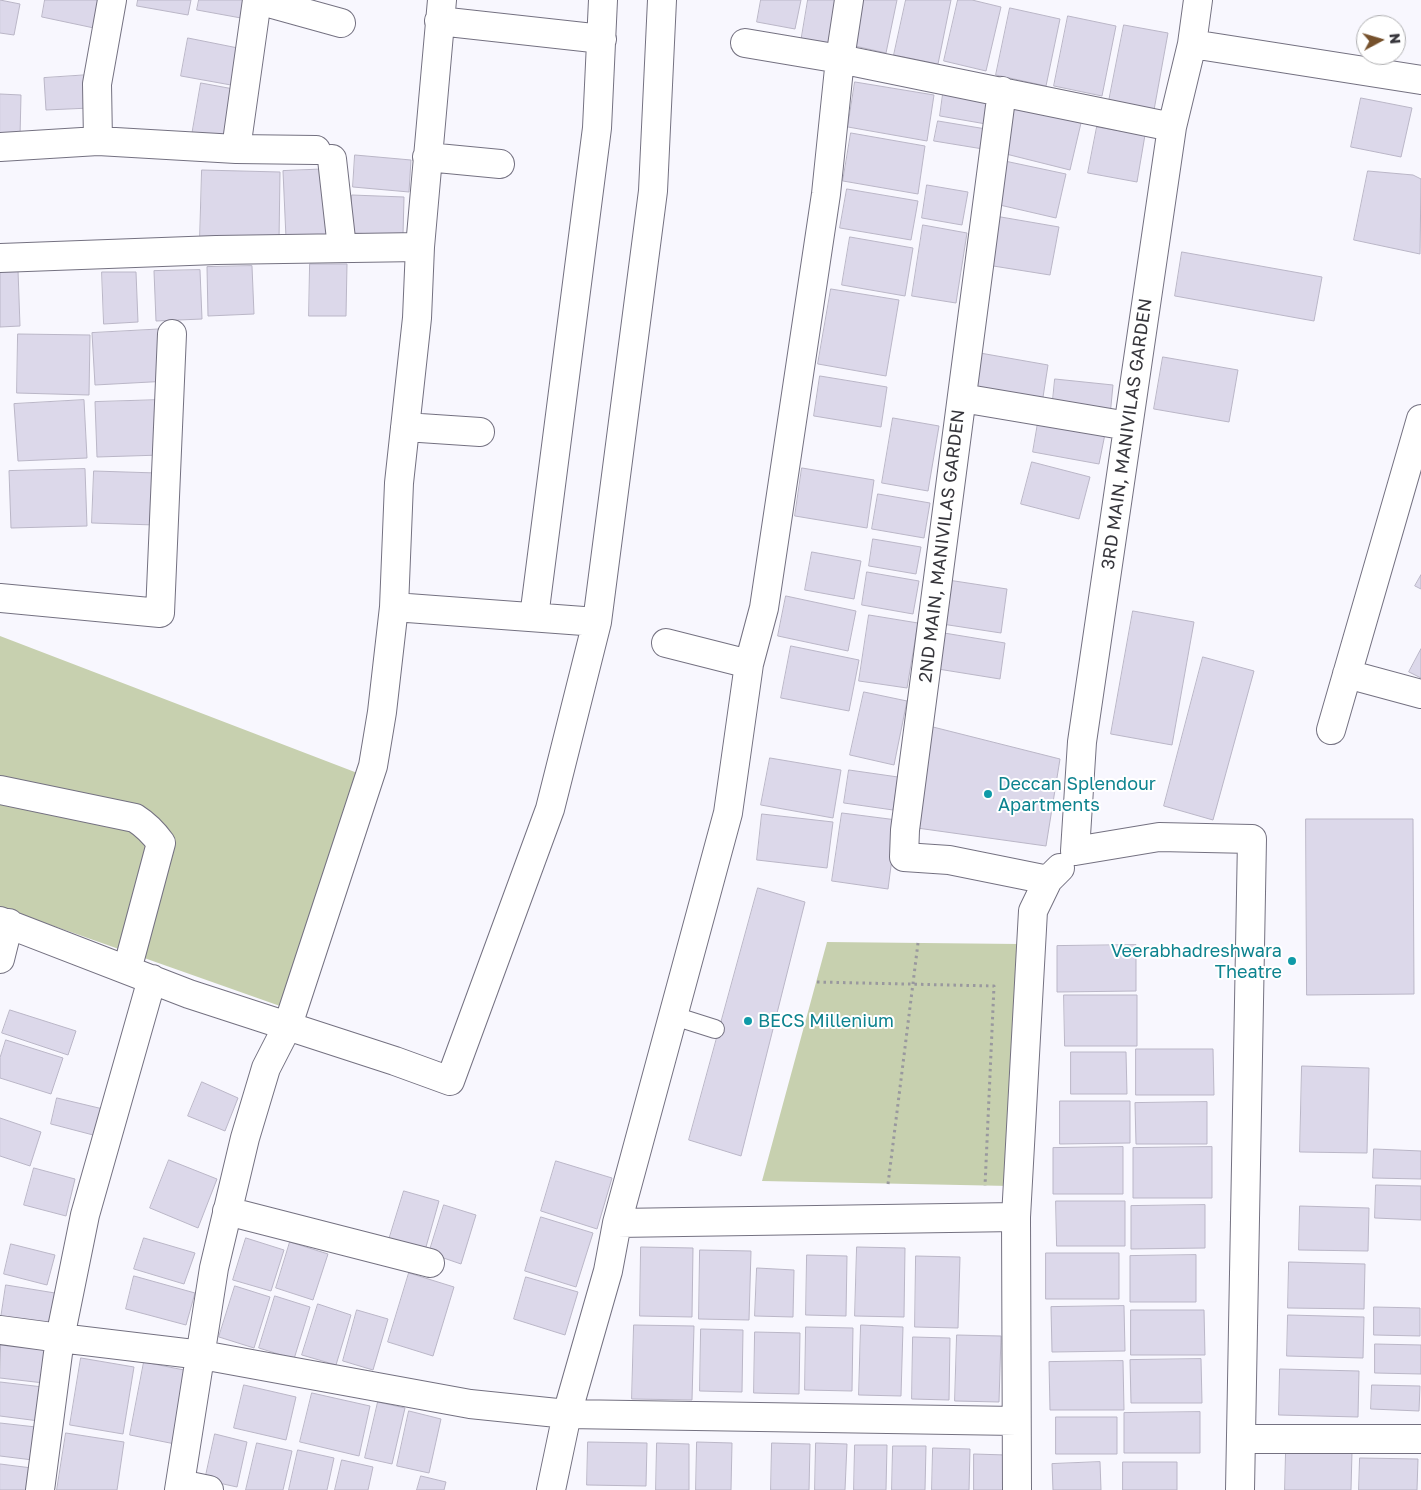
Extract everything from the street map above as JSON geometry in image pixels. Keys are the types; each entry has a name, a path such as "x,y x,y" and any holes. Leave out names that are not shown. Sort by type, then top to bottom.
{"street":[{"path":"98,141 96,84 112,0"},
{"path":"236,149 258,0 341,23"},
{"path":"534,616 597,128 603,0"},
{"path":"0,959 5,922 189,994 288,1025 450,1082 550,810 597,622 653,191 662,0"},
{"path":"552,1490 567,1414 608,1271 617,1223 728,813 749,664 764,608 826,194 840,59 849,0"},
{"name":"3RD MAIN, MANIVILAS GARDEN","path":"1075,851 1082,742 1172,127 1192,44 1198,0"},
{"path":"209,1490 180,1487 214,1268 245,1138 266,1068 288,1025 373,766 382,712 394,607 398,483 416,318 420,247 441,10 602,39"},
{"path":"745,43 840,59 1172,127"},
{"path":"1192,44 1421,80"},
{"name":"2ND MAIN, MANIVILAS GARDEN","path":"1002,91 905,830 904,857 949,860 1048,880"},
{"path":"0,147 98,141 324,155 342,248"},
{"path":"428,157 500,164"},
{"path":"0,258 420,247"},
{"path":"0,598 160,613 172,334"},
{"path":"962,398 1128,426"},
{"path":"1330,730 1421,419"},
{"path":"405,427 480,432"},
{"path":"394,607 597,622"},
{"path":"666,643 749,664"},
{"path":"1347,674 1421,694"},
{"path":"0,790 135,818 148,826 161,843 128,970"},
{"path":"1017,1490 1016,1217 1033,910 1048,880 1075,851 1159,837 1252,839 1240,1490"},
{"path":"40,1490 60,1338 85,1215 152,979"},
{"path":"227,1211 430,1263"},
{"path":"617,1223 1016,1217"},
{"path":"0,1330 202,1355 470,1404 567,1414 1016,1420"},
{"path":"1241,1439 1421,1439"}],"lane":[{"path":"674,1016 715,1029"}],"path":[{"path":"888,1184 918,943"},
{"path":"817,982 994,986 986,1186"}],"green space":[{"path":"0,636 360,774 280,1006 0,907"},
{"path":"827,942 1019,944 1010,1186 762,1181"}],"building":[{"path":"0,0 20,4 14,35 0,33"},
{"path":"45,0 99,0 94,28 42,17"},
{"path":"138,0 191,0 188,15 137,6"},
{"path":"199,0 244,0 241,18 197,10"},
{"path":"761,0 801,0 795,29 757,22"},
{"path":"808,0 847,0 839,49 801,42"},
{"path":"855,0 897,0 886,53 846,44"},
{"path":"906,0 951,0 938,64 894,55"},
{"path":"958,0 972,0 1001,7 986,71 944,61"},
{"path":"1010,8 1060,19 1046,86 996,75"},
{"path":"1068,16 1116,26 1102,96 1054,86"},
{"path":"1124,25 1168,33 1154,110 1109,101"},
{"path":"188,38 238,48 231,85 181,76"},
{"path":"89,75 90,108 46,110 44,78"},
{"path":"855,82 934,95 927,141 848,127"},
{"path":"201,83 239,90 229,142 192,135"},
{"path":"0,94 21,95 20,137 0,137"},
{"path":"943,94 989,102 986,124 940,116"},
{"path":"1361,98 1412,108 1401,157 1351,147"},
{"path":"1009,105 1081,123 1070,170 998,152"},
{"path":"938,121 986,129 983,149 934,141"},
{"path":"1097,127 1145,135 1137,182 1088,173"},
{"path":"851,133 925,146 918,194 843,181"},
{"path":"355,155 411,160 409,192 353,187"},
{"path":"1000,160 1066,174 1056,218 991,203"},
{"path":"331,169 333,236 286,238 283,171"},
{"path":"202,170 280,172 279,241 200,239"},
{"path":"1368,171 1413,175 1421,179 1420,254 1354,240"},
{"path":"927,185 968,192 962,225 922,218"},
{"path":"847,189 918,201 911,240 840,228"},
{"path":"352,195 404,197 403,235 351,233"},
{"path":"995,216 1059,227 1050,275 987,265"},
{"path":"923,225 967,233 956,303 912,296"},
{"path":"850,237 913,248 905,296 842,285"},
{"path":"1182,252 1322,277 1314,321 1175,296"},
{"path":"310,264 347,264 346,316 309,316"},
{"path":"252,266 254,314 208,316 207,267"},
{"path":"18,270 20,326 0,327 0,271"},
{"path":"200,270 202,319 156,321 154,271"},
{"path":"102,272 136,272 138,322 104,324"},
{"path":"831,289 899,300 886,376 818,364"},
{"path":"166,329 169,381 95,385 92,333"},
{"path":"18,334 90,335 89,395 17,393"},
{"path":"980,353 1048,365 1041,410 973,398"},
{"path":"1163,357 1238,370 1229,422 1154,409"},
{"path":"820,376 887,387 881,427 814,416"},
{"path":"1055,379 1113,385 1110,416 1052,410"},
{"path":"84,400 87,458 18,461 14,404"},
{"path":"160,400 162,455 97,457 95,402"},
{"path":"1039,417 1106,429 1099,464 1033,452"},
{"path":"893,418 939,426 928,491 882,483"},
{"path":"1032,462 1090,477 1079,519 1021,504"},
{"path":"802,468 874,480 867,528 795,516"},
{"path":"85,469 87,526 11,528 9,471"},
{"path":"94,471 157,473 155,525 92,523"},
{"path":"878,494 930,503 924,538 872,529"},
{"path":"873,539 921,547 916,574 869,566"},
{"path":"812,552 861,561 854,599 805,590"},
{"path":"867,572 919,581 913,614 862,605"},
{"path":"1421,575 1421,589 1415,586"},
{"path":"948,580 1007,589 1001,633 942,624"},
{"path":"786,596 856,611 848,651 778,636"},
{"path":"1133,611 1194,622 1172,745 1111,734"},
{"path":"869,615 918,623 907,688 859,681"},
{"path":"944,633 1005,643 1000,679 938,669"},
{"path":"791,646 859,660 849,711 781,698"},
{"path":"1421,649 1421,678 1409,672"},
{"path":"1203,657 1254,671 1213,820 1164,806"},
{"path":"864,692 907,701 894,765 850,755"},
{"name":"Deccan Splendour Apartments","path":"933,727 1060,759 1046,846 917,828"},
{"path":"770,758 841,770 833,818 761,805"},
{"path":"849,770 898,777 893,810 844,803"},
{"path":"842,813 897,820 888,889 832,881"},
{"path":"762,814 833,822 827,868 757,860"},
{"path":"1306,819 1413,819 1414,994 1307,995"},
{"name":"BECS Millenium","path":"758,888 805,902 741,1156 689,1140"},
{"path":"1136,945 1136,991 1057,992 1057,946"},
{"path":"1064,995 1137,995 1137,1046 1065,1046"},
{"path":"10,1010 76,1031 68,1055 2,1033"},
{"path":"6,1040 63,1058 51,1094 0,1078 0,1058"},
{"path":"1136,1049 1213,1049 1214,1095 1136,1095"},
{"path":"1071,1052 1126,1052 1127,1094 1071,1094"},
{"path":"1302,1066 1369,1068 1367,1153 1300,1152"},
{"path":"202,1082 238,1098 225,1131 188,1116"},
{"path":"57,1098 103,1109 97,1136 51,1124"},
{"path":"1060,1101 1130,1101 1130,1143 1060,1144"},
{"path":"1207,1102 1207,1144 1136,1144 1135,1103"},
{"path":"0,1118 41,1132 30,1166 0,1156"},
{"path":"1123,1147 1123,1194 1053,1194 1053,1148"},
{"path":"1212,1147 1212,1198 1133,1198 1133,1148"},
{"path":"1374,1149 1421,1151 1421,1179 1373,1178"},
{"path":"169,1160 217,1179 198,1228 150,1208"},
{"path":"556,1161 612,1178 597,1229 541,1211"},
{"path":"34,1168 75,1179 66,1216 24,1205"},
{"path":"1376,1185 1421,1186 1421,1220 1375,1218"},
{"path":"404,1191 439,1201 424,1254 388,1243"},
{"path":"1056,1201 1125,1201 1125,1246 1057,1246"},
{"path":"444,1205 476,1215 461,1264 429,1253"},
{"path":"1205,1205 1205,1248 1131,1249 1131,1206"},
{"path":"1300,1206 1369,1208 1368,1251 1299,1250"},
{"path":"541,1217 593,1233 576,1287 525,1271"},
{"path":"144,1238 195,1253 184,1284 134,1269"},
{"path":"246,1238 284,1250 271,1291 233,1280"},
{"path":"290,1242 328,1254 313,1300 276,1288"},
{"path":"11,1244 55,1255 47,1285 4,1274"},
{"path":"641,1247 693,1248 692,1317 640,1316"},
{"path":"857,1247 905,1248 904,1317 855,1316"},
{"path":"700,1250 751,1251 749,1320 699,1319"},
{"path":"1046,1253 1119,1253 1119,1299 1046,1299"},
{"path":"807,1255 847,1256 846,1316 806,1315"},
{"path":"1196,1255 1196,1302 1130,1302 1130,1256"},
{"path":"916,1256 960,1257 958,1328 915,1327"},
{"path":"1289,1262 1365,1264 1364,1309 1288,1308"},
{"path":"757,1268 794,1270 793,1317 755,1316"},
{"path":"409,1273 454,1287 433,1356 388,1342"},
{"path":"134,1276 195,1293 186,1325 126,1309"},
{"path":"526,1277 578,1292 565,1335 514,1319"},
{"path":"6,1285 55,1293 50,1326 1,1318"},
{"path":"235,1286 270,1297 254,1348 219,1337"},
{"path":"275,1296 310,1307 294,1359 259,1348"},
{"path":"318,1304 351,1315 336,1365 302,1355"},
{"path":"1124,1306 1125,1351 1052,1352 1051,1307"},
{"path":"1374,1307 1420,1308 1420,1336 1374,1335"},
{"path":"357,1310 388,1319 373,1370 343,1361"},
{"path":"1131,1310 1204,1310 1205,1355 1131,1355"},
{"path":"1288,1315 1364,1317 1363,1358 1287,1356"},
{"path":"634,1325 694,1326 692,1400 632,1399"},
{"path":"861,1325 903,1327 901,1396 859,1395"},
{"path":"806,1327 853,1328 852,1391 805,1390"},
{"path":"701,1329 743,1330 742,1392 700,1391"},
{"path":"755,1332 800,1333 799,1394 754,1393"},
{"path":"957,1335 1001,1336 999,1402 955,1401"},
{"path":"913,1337 950,1338 949,1400 912,1399"},
{"path":"1,1344 47,1350 44,1383 0,1378"},
{"path":"1375,1344 1421,1345 1421,1374 1375,1373"},
{"path":"81,1358 134,1367 123,1434 70,1425"},
{"path":"1201,1359 1202,1403 1131,1403 1130,1360"},
{"path":"1123,1361 1124,1410 1050,1410 1049,1362"},
{"path":"144,1362 189,1371 175,1444 130,1435"},
{"path":"1280,1369 1359,1371 1358,1417 1279,1415"},
{"path":"0,1382 43,1387 39,1421 0,1416"},
{"path":"244,1385 296,1397 286,1440 234,1428"},
{"path":"1372,1385 1420,1386 1419,1411 1371,1409"},
{"path":"312,1393 370,1406 359,1456 300,1442"},
{"path":"378,1402 405,1408 392,1464 365,1458"},
{"path":"409,1411 441,1419 429,1473 397,1466"},
{"path":"1200,1412 1200,1453 1124,1453 1124,1413"},
{"path":"1056,1417 1117,1417 1117,1454 1056,1454"},
{"path":"0,1423 36,1427 33,1460 0,1456"},
{"path":"66,1433 124,1442 117,1490 57,1490"},
{"path":"215,1434 247,1442 237,1487 205,1480"},
{"path":"588,1442 647,1443 646,1486 587,1485"},
{"path":"697,1442 732,1443 731,1490 696,1490"},
{"path":"257,1443 292,1451 283,1490 246,1490"},
{"path":"657,1443 689,1444 689,1490 656,1490"},
{"path":"772,1443 810,1444 809,1490 771,1490"},
{"path":"816,1443 847,1444 845,1490 815,1490"},
{"path":"855,1445 887,1445 886,1490 854,1490"},
{"path":"893,1446 926,1446 925,1490 892,1490"},
{"path":"933,1448 970,1449 969,1490 932,1490"},
{"path":"298,1450 334,1458 327,1490 289,1490"},
{"path":"1286,1451 1352,1452 1351,1490 1285,1490"},
{"path":"974,1454 1006,1455 1005,1490 974,1490"},
{"path":"1360,1458 1418,1459 1417,1490 1359,1490"},
{"path":"342,1460 373,1467 368,1490 335,1490"},
{"path":"1100,1462 1101,1490 1053,1490 1052,1464"},
{"path":"1123,1462 1177,1462 1177,1490 1123,1490"},
{"path":"0,1464 32,1468 29,1490 0,1490"},
{"path":"421,1476 446,1482 444,1490 417,1490"}],"place":[{"name":"Deccan Splendour Apartments","path":"988,794"},
{"name":"Veerabhadreshwara Theatre","path":"1292,961"},
{"name":"BECS Millenium","path":"748,1021"}]}
